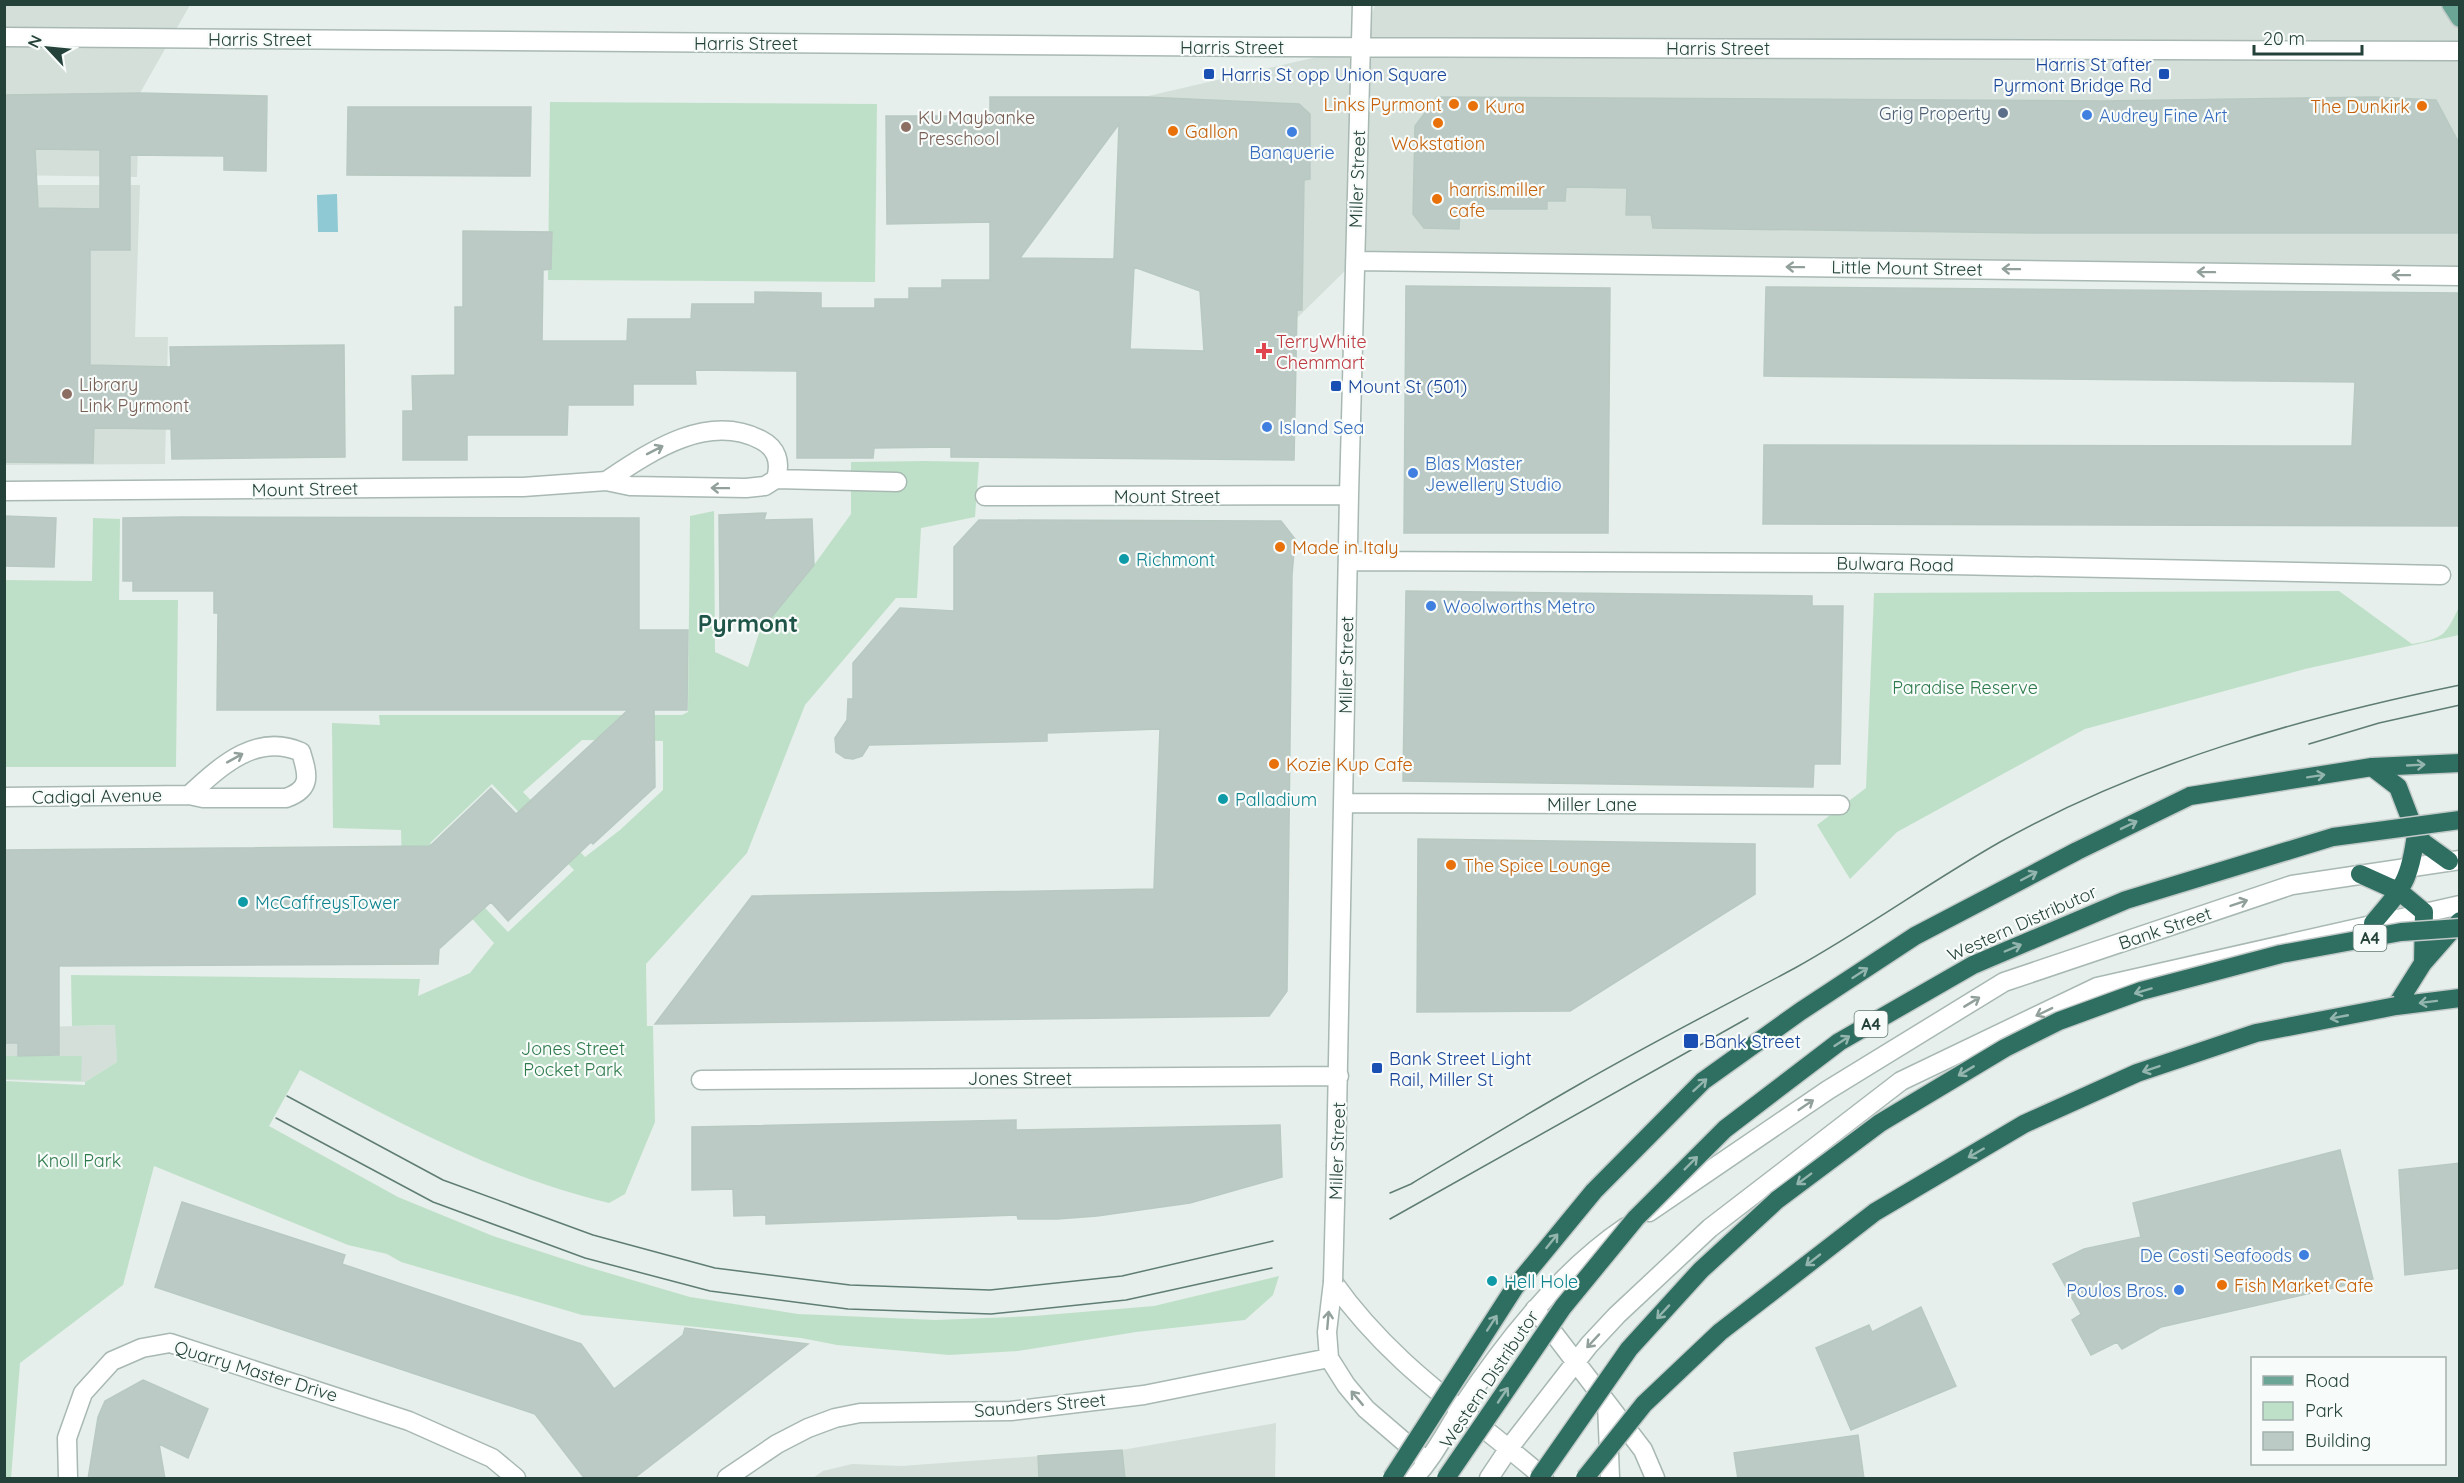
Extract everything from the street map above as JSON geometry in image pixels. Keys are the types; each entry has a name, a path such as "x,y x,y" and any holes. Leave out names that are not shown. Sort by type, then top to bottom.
{"highway":[{"path":"1392,1479 1515,1287 1594,1191 1703,1081 1801,1011 1915,936 2077,851 2190,796 2372,767 2460,763"},
{"path":"2372,767 2398,787 2416,834 2424,843 2454,860"},
{"name":"Western Distributor","path":"1448,1479 1563,1307 1636,1218 1725,1129 1839,1042 1973,965 2126,900 2333,837 2460,820"},
{"path":"2373,923 2400,892 2412,866 2416,834"},
{"path":"2360,874 2400,892 2424,912 2422,963"},
{"path":"2396,1006 2422,963 2460,921"},
{"name":"A4","path":"1539,1479 1629,1349 1701,1270 1777,1200 1880,1123 2005,1048 2059,1021 2141,991 2281,954 2401,932 2460,928"},
{"path":"1585,1479 1644,1404 1720,1332 1875,1212 2014,1130 2137,1073 2256,1033 2396,1006 2460,998"}],"main road":[{"path":"2451,4 2460,18"}],"street":[{"name":"Miller Street","path":"1362,4 1349,495 1339,1076 1333,1282 1327,1332 1329,1358 1346,1385 1366,1409 1448,1479"},
{"name":"Harris Street","path":"4,37 1360,47 2460,51"},
{"name":"Little Mount Street","path":"1355,261 2460,276"},
{"name":"Mount Street","path":"606,481 658,448 685,436 717,431 731,431 752,436 767,444 776,453 779,468 777,479"},
{"name":"Mount Street","path":"4,491 523,487 606,481 630,486 746,488 765,486 777,479 897,482"},
{"name":"Mount Street","path":"985,496 1349,495"},
{"name":"Bulwara Road","path":"1349,561 1857,563 2441,575"},
{"name":"Cadigal Avenue","path":"4,797 189,795 203,798 286,798 297,794 304,787 307,772 301,752 287,746 267,747 240,754 220,767 189,795"},
{"name":"Miller Lane","path":"1344,803 1840,805"},
{"name":"Bank Street","path":"1414,1479 1429,1462 1500,1352 1535,1309 1601,1244 1828,1090 2004,982 2292,885 2454,860"},
{"name":"Bank Street","path":"1489,1479 1509,1448 1576,1362 1610,1323 1710,1227 1901,1081 2097,987 2460,905"},
{"name":"Jones Street","path":"701,1080 1339,1076"},
{"path":"1333,1282 1371,1332 1424,1383 1509,1448 1544,1479"},
{"path":"1535,1309 1643,1450 1655,1479"},
{"name":"Quarry Master Drive","path":"68,1479 67,1438 83,1393 112,1361 142,1348 170,1343 410,1421 492,1458 516,1479"},
{"name":"Saunders Street","path":"727,1479 777,1444 808,1428 835,1418 860,1413 1011,1411 1144,1395 1329,1358"},
{"path":"1607,1403 1610,1479"}],"shaded area":[{"path":"2451,4 2459,18 2459,276 1355,261 1298,317 1115,234 1144,97 1360,47 1375,5"},
{"path":"5,5 190,5 140,93 137,177 5,175"},
{"path":"4,185 140,185 135,337 168,337 165,464 5,465"},
{"path":"116,1025 117,1062 85,1082 5,1080 4,1028"},
{"path":"1276,1423 1275,1478 813,1478 823,1471 852,1464 901,1466 1122,1450"}],"green space":[{"path":"550,102 877,104 875,282 548,280"},
{"path":"851,462 979,462 975,517 921,528 917,598 896,598 805,705 747,853 646,964 647,1026 653,1026 655,1122 625,1194 609,1203 528,1179 412,1129 300,1070 269,1126 398,1197 493,1236 690,1297 798,1314 936,1320 1034,1316 1154,1306 1279,1276 1273,1295 1245,1320 1136,1332 1018,1351 949,1355 837,1345 801,1338 582,1315 401,1262 387,1254 348,1245 154,1166 123,1285 20,1363 11,1478 5,1478 5,1081 85,1085 85,1082 117,1062 115,1025 72,1026 71,975 420,979 418,996 470,973 494,943 438,881 402,871 401,830 333,828 332,723 380,725 379,715 682,715 688,712 690,516 714,511 715,652 748,667 760,630 814,565 851,514","holes":["582,740 663,741 663,790 620,830 585,857 523,792","492,784 574,870 508,932 446,867 449,863 430,843"]},
{"path":"93,518 120,519 119,600 178,600 176,767 5,767 5,580 92,581"},
{"name":"Paradise Reserve","path":"2339,591 2412,644 2431,640 2442,634 2459,607 2459,635 2305,669 2085,729 1897,832 1850,879 1817,825 1866,788 1874,593"},
{"path":"5,1056 82,1056 81,1081 5,1079"}],"water":[{"path":"337,194 338,232 318,232 317,195"}],"building":[{"path":"140,93 267,96 266,171 224,170 224,156 130,155 130,250 90,250 90,365 171,367 170,347 344,345 345,457 172,459 171,429 94,428 93,463 4,462 4,95","holes":["35,149 100,150 100,209 38,208"]},
{"path":"990,97 1144,97 1299,104 1310,114 1310,179 1304,180 1302,310 1297,310 1294,460 951,457 951,447 874,448 873,458 797,458 797,371 695,370 696,384 633,384 633,405 568,405 567,435 467,435 467,460 403,460 403,411 413,411 412,376 455,375 455,307 463,307 463,231 552,232 551,269 543,270 542,341 627,341 628,319 691,319 692,304 755,304 755,292 821,293 821,308 875,308 875,299 909,299 909,288 942,288 942,280 990,280 990,222 887,224 886,116 990,116","holes":["1119,124 1114,259 1020,258","1134,267 1200,291 1204,351 1130,349"]},
{"path":"1437,97 2104,101 2375,97 2436,100 2460,145 2460,233 2039,233 1653,228 1651,215 1626,215 1627,188 1566,187 1565,201 1547,201 1547,209 1460,209 1459,229 1424,228 1413,214 1415,126"},
{"path":"348,107 531,107 530,176 347,175"},
{"path":"1406,286 1610,288 1608,533 1404,533"},
{"path":"1766,287 2460,293 2460,526 1763,524 1764,445 2352,446 2355,382 1764,376"},
{"path":"766,513 764,520 812,519 814,565 770,619 720,619 719,515"},
{"path":"4,516 56,518 54,567 4,566"},
{"path":"123,518 639,518 639,630 688,630 687,710 654,710 655,787 593,844 591,842 508,921 491,902 439,949 438,964 59,966 59,1055 18,1056 18,1043 4,1043 4,850 430,846 491,788 516,814 628,710 217,710 218,613 214,613 214,591 133,591 133,581 123,581"},
{"name":"Palladium","path":"979,520 1281,521 1295,539 1292,575 1287,991 1269,1016 655,1024 752,896 1154,889 1160,729 1047,733 1047,741 869,745 862,756 853,759 845,758 836,752 835,738 847,720 848,699 853,699 853,663 900,608 954,611 954,547"},
{"path":"1406,591 1812,596 1812,606 1843,606 1840,764 1814,764 1813,787 1403,781"},
{"path":"1418,839 1755,844 1755,894 1570,1011 1417,1012"},
{"path":"1016,1120 1016,1130 1280,1125 1282,1177 1190,1203 1057,1219 1018,1219 1017,1215 766,1224 766,1215 734,1216 733,1189 692,1190 692,1127"},
{"path":"2340,1150 2373,1279 2161,1327 2122,1349 2117,1342 2091,1355 2072,1320 2081,1314 2053,1264 2084,1249 2141,1237 2133,1203"},
{"path":"2460,1163 2460,1268 2405,1275 2399,1170"},
{"path":"182,1202 345,1255 342,1264 581,1344 614,1389 683,1335 685,1328 808,1344 633,1479 585,1479 535,1414 155,1287"},
{"path":"1921,1307 1956,1386 1851,1430 1816,1348 1869,1325 1872,1332"},
{"path":"143,1380 208,1409 188,1458 159,1444 165,1479 88,1479 98,1417 105,1401"},
{"path":"1858,1435 1864,1479 1738,1479 1734,1453"},
{"path":"1122,1450 1125,1479 1039,1479 1038,1456"}],"tram line":[{"path":"1390,1193 1411,1184 1605,1070 1795,968 1974,857 2054,814 2110,788 2224,746 2341,712 2460,685"},
{"path":"2309,744 2379,723 2460,705"},
{"path":"1390,1219 1748,1018"},
{"path":"287,1096 443,1180 593,1235 715,1268 850,1285 990,1290 1122,1276 1273,1241"},
{"path":"276,1118 433,1202 585,1258 710,1291 848,1309 991,1314 1126,1300 1272,1268"}],"place":[{"name":"Harris St opp Union Square","path":"1209,74"},
{"name":"Harris St after Pyrmont Bridge Rd","path":"2164,74"},
{"name":"Links Pyrmont","path":"1454,104"},
{"name":"Kura","path":"1473,106"},
{"name":"The Dunkirk","path":"2422,106"},
{"name":"Grig Property","path":"2003,113"},
{"name":"Audrey Fine Art","path":"2087,115"},
{"name":"Wokstation","path":"1438,123"},
{"name":"KU Maybanke Preschool","path":"906,127"},
{"name":"Gallon","path":"1173,131"},
{"name":"Banquerie","path":"1292,132"},
{"name":"harris.miller cafe","path":"1437,199"},
{"name":"TerryWhite Chemmart","path":"1264,351"},
{"name":"Mount St (501)","path":"1336,386"},
{"name":"Library Link Pyrmont","path":"67,394"},
{"name":"Island Sea","path":"1267,427"},
{"name":"Blas Master Jewellery Studio","path":"1413,473"},
{"name":"Made in Italy","path":"1280,547"},
{"name":"Richmont","path":"1124,559"},
{"name":"Woolworths Metro","path":"1431,606"},
{"name":"Kozie Kup Cafe","path":"1274,764"},
{"name":"Palladium","path":"1223,799"},
{"name":"The Spice Lounge","path":"1451,865"},
{"name":"McCaffreysTower","path":"243,902"},
{"name":"Bank Street","path":"1691,1041"},
{"name":"Bank Street Light Rail, Miller St","path":"1377,1068"},
{"name":"De Costi Seafoods","path":"2304,1255"},
{"name":"Hell Hole","path":"1492,1281"},
{"name":"Fish Market Cafe","path":"2222,1285"},
{"name":"Poulos Bros.","path":"2179,1290"}],"district":[{"name":"Pyrmont","path":"748,623"}],"park label":[{"name":"Jones Street Pocket Park","path":"573,1058"},
{"name":"Knoll Park","path":"79,1160"}]}
